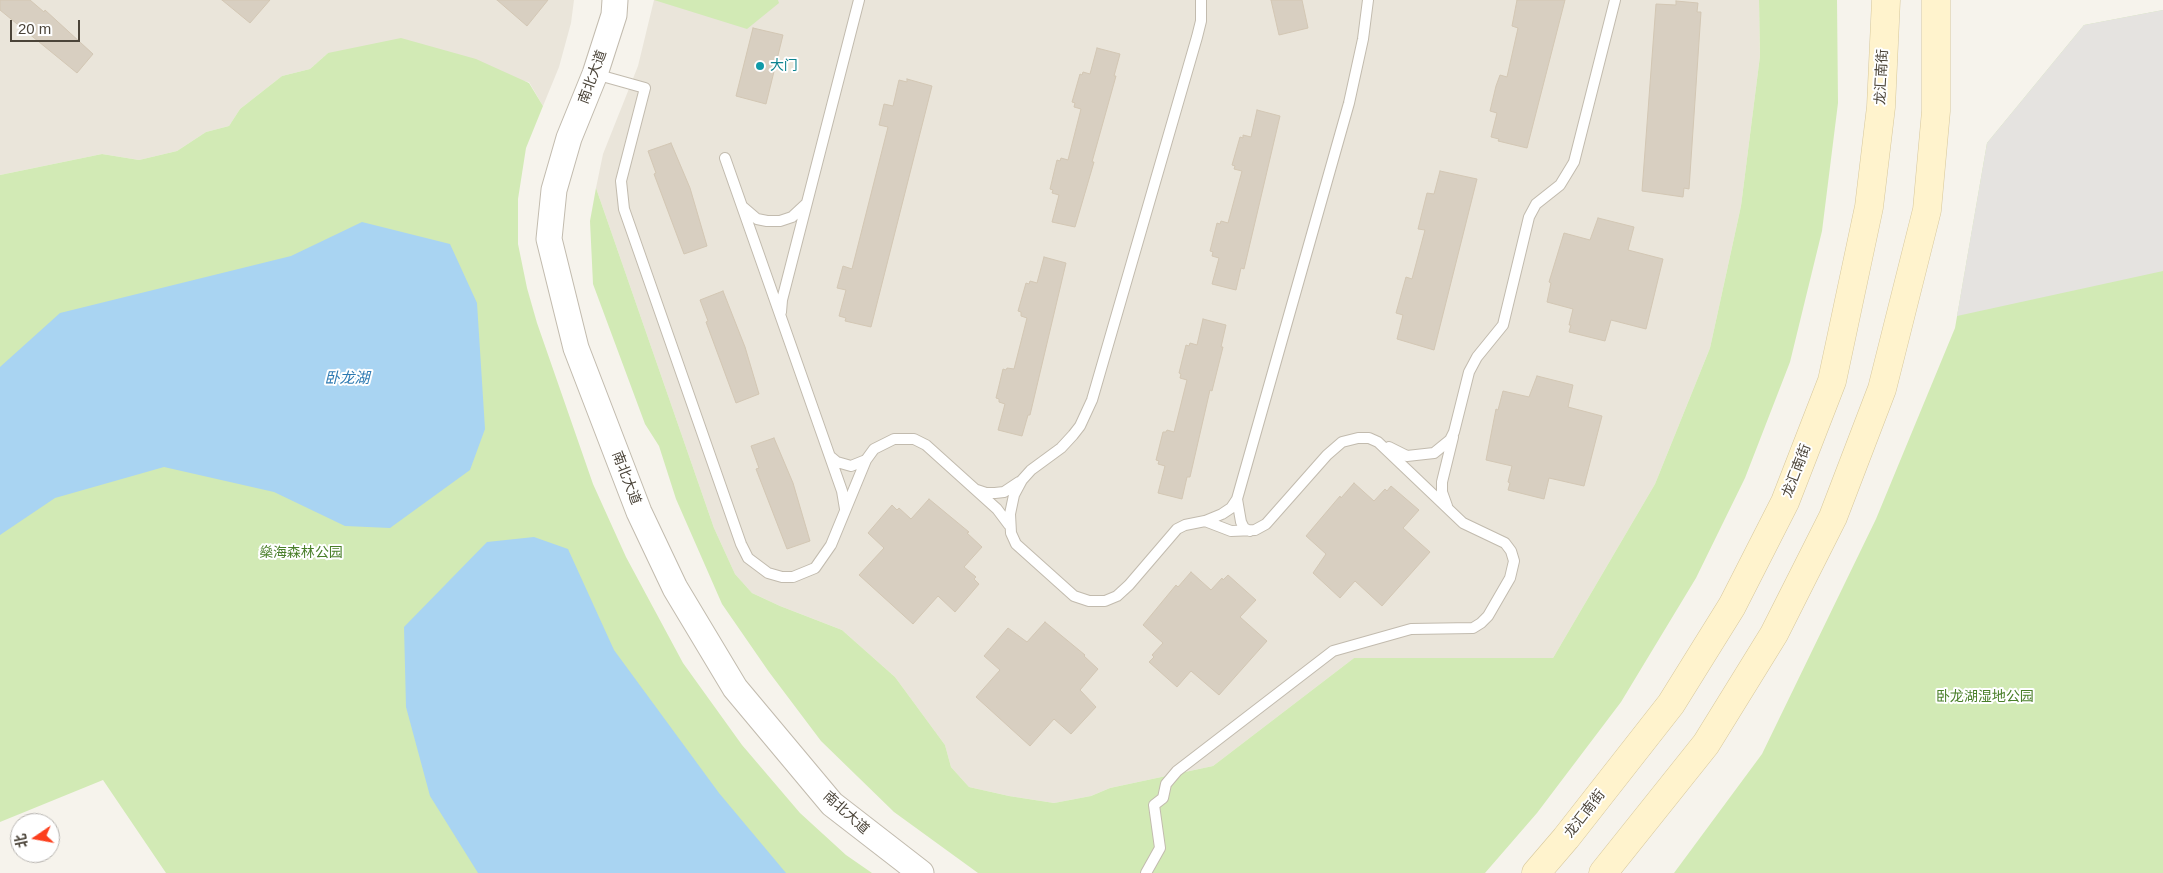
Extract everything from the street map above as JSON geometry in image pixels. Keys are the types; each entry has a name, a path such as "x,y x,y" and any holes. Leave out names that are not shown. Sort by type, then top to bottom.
{"main road":[{"name":"龙汇南街","path":"1536,873 1566,838 1671,704 1732,606 1785,502 1832,381 1869,207 1881,107 1886,0"},
{"path":"1603,873 1706,744 1774,634 1833,517 1882,389 1927,210 1936,111 1936,0"}],"street":[{"name":"南北大道","path":"615,0 614,16 595,74 569,138 554,190 549,239 576,348 639,512 675,588 735,688 832,804 921,873"}],"lane":[{"path":"782,320 782,300 859,0"},
{"path":"1010,526 1014,494 1022,480 1031,470 1061,448 1080,426 1089,406 1197,37 1201,22 1201,0"},
{"path":"595,74 645,88 621,182 624,209 741,544 748,558 768,573 793,577 815,568 825,557 845,514 866,460 874,449 894,438 914,439 926,445 1004,516 1010,526 1016,544 1074,596 1089,601 1105,601 1117,596 1177,529 1222,514 1231,508 1237,499 1349,104 1368,0"},
{"path":"1450,511 1444,501 1442,482 1469,372 1477,357 1494,339 1503,325 1529,217 1536,204 1560,185 1574,162 1615,0"},
{"path":"725,158 830,455 845,500 845,514"},
{"path":"742,206 757,219 767,222 780,221 792,217 808,201"},
{"path":"1205,521 1231,531 1250,530 1266,524 1327,455 1342,442 1358,438 1369,438 1407,456 1420,457 1441,449 1454,432"},
{"path":"1146,873 1160,848 1154,805 1163,798 1166,784 1177,771 1333,651 1411,629 1473,628 1488,616 1513,572 1514,561 1512,551 1505,543 1463,524 1378,442"},
{"path":"830,455 843,465 851,466 866,460"},
{"path":"976,490 986,494 996,493 1012,487 1022,480"},
{"path":"1237,499 1241,522 1244,528 1250,530"}],"shaded area":[{"path":"0,0 574,0 571,23 559,67 543,106 529,82 328,53 310,69 282,76 240,109 229,126 206,132 177,151 139,160 102,154 0,175"},
{"path":"654,0 1759,0 1760,56 1741,206 1710,348 1655,484 1553,658 1354,658 1213,766 1110,788 1091,796 1054,803 969,787 951,767 945,745 895,677 842,630 752,593 735,574 714,528 596,188 603,154 638,66"},
{"path":"2163,10 2163,271 1957,316 1987,143 2084,25"}],"green space":[{"path":"654,0 778,0 779,3 747,29"},
{"path":"1759,0 1837,0 1838,103 1822,231 1790,362 1745,478 1696,578 1621,702 1537,813 1485,873 978,873 894,812 821,741 769,672 722,604 676,499 659,446 645,424 593,284 590,221 596,188 714,528 735,574 752,593 842,630 895,677 945,745 951,767 969,787 1054,803 1091,796 1110,788 1213,766 1354,658 1553,658 1655,484 1710,348 1741,206 1760,56"},
{"name":"卧龙湖湿地公园","path":"2163,10 2163,873 1674,873 1762,754 1876,519 1955,328 1987,143 2084,25"},
{"name":"燊海森林公园","path":"401,38 476,59 529,83 543,106 526,148 518,199 518,244 527,288 537,323 593,484 626,557 683,663 742,745 800,813 846,855 872,873 166,873 103,780 22,813 10,813 10,818 0,822 0,175 102,154 139,160 177,151 206,132 229,126 240,109 282,76 310,69 328,53"}],"water":[{"name":"卧龙湖","path":"362,222 450,244 477,303 485,429 470,470 390,528 345,526 274,492 164,467 55,498 0,535 0,367 60,313 291,256"},
{"path":"534,537 568,549 614,650 719,793 786,873 478,873 430,796 406,707 404,627 487,542"}],"building":[{"path":"0,0 30,0 44,12 45,10 93,54 77,73 0,10"},
{"path":"222,0 270,0 250,23"},
{"path":"497,0 548,0 527,26"},
{"path":"1271,0 1302,0 1308,28 1279,35"},
{"path":"1517,0 1565,0 1527,148 1498,141 1499,139 1491,137 1497,113 1490,111 1496,86 1500,75 1507,77 1518,28 1512,26"},
{"path":"1676,1 1698,3 1697,12 1701,12 1689,189 1684,188 1683,197 1642,191 1656,4 1676,5"},
{"name":"大门","path":"753,28 783,35 766,104 736,96"},
{"path":"1097,48 1120,54 1114,76 1116,76 1092,162 1094,162 1075,227 1052,222 1059,195 1052,193 1053,190 1050,189 1057,160 1060,161 1061,158 1068,160 1081,109 1074,107 1075,103 1072,102 1080,74 1082,75 1083,72 1090,74"},
{"path":"907,79 932,86 871,327 845,321 846,318 839,316 846,290 837,288 843,266 852,269 888,127 879,125 884,104 893,106 899,80 907,82"},
{"path":"1257,110 1280,116 1244,269 1241,268 1236,290 1212,284 1219,258 1212,256 1213,252 1210,251 1217,223 1220,224 1221,221 1228,223 1242,171 1234,169 1235,166 1232,165 1240,137 1243,138 1243,135 1251,137"},
{"path":"671,143 690,188 707,246 684,254 654,174 656,173 648,151"},
{"path":"1440,171 1477,179 1434,350 1397,339 1403,315 1396,313 1406,277 1412,279 1425,230 1418,229 1427,193 1434,194"},
{"path":"1598,218 1634,227 1628,250 1663,259 1646,329 1611,320 1605,341 1569,332 1573,309 1547,302 1551,283 1549,282 1564,233 1590,240"},
{"path":"1044,257 1066,263 1030,415 1028,415 1022,436 998,430 1005,404 999,402 999,399 996,398 1003,369 1014,369 1027,318 1021,316 1021,312 1018,311 1026,283 1029,284 1030,281 1037,283"},
{"path":"723,291 745,347 759,394 736,403 706,322 708,321 700,300"},
{"path":"1203,319 1226,325 1221,347 1223,347 1212,391 1210,390 1190,477 1187,477 1182,499 1158,493 1165,466 1158,464 1159,461 1156,460 1163,432 1167,430 1174,432 1187,380 1180,378 1181,374 1179,373 1186,345 1189,346 1190,343 1197,345"},
{"path":"1537,376 1573,385 1568,407 1602,416 1584,486 1549,478 1544,499 1508,490 1512,466 1486,460 1496,409 1498,410 1503,391 1529,397"},
{"path":"774,438 793,483 810,541 787,549 756,469 759,468 751,446"},
{"path":"1354,483 1374,501 1385,489 1387,491 1391,486 1419,510 1403,528 1430,552 1382,606 1355,581 1340,598 1313,573 1326,554 1306,536 1340,496 1341,498"},
{"path":"929,499 969,532 967,533 982,547 964,567 976,577 974,579 979,584 955,612 938,596 913,624 859,575 884,548 868,533 892,505 897,510 899,508 911,519"},
{"path":"1191,572 1211,590 1222,578 1223,580 1228,575 1256,600 1240,617 1267,641 1219,695 1191,671 1177,687 1149,662 1154,657 1152,655 1163,643 1143,625 1176,585 1178,587"},
{"path":"1045,622 1085,655 1098,669 1080,690 1096,707 1071,734 1054,719 1030,746 976,697 1000,670 984,656 1008,628 1027,642"}],"place":[{"name":"大门","path":"760,66"}]}
